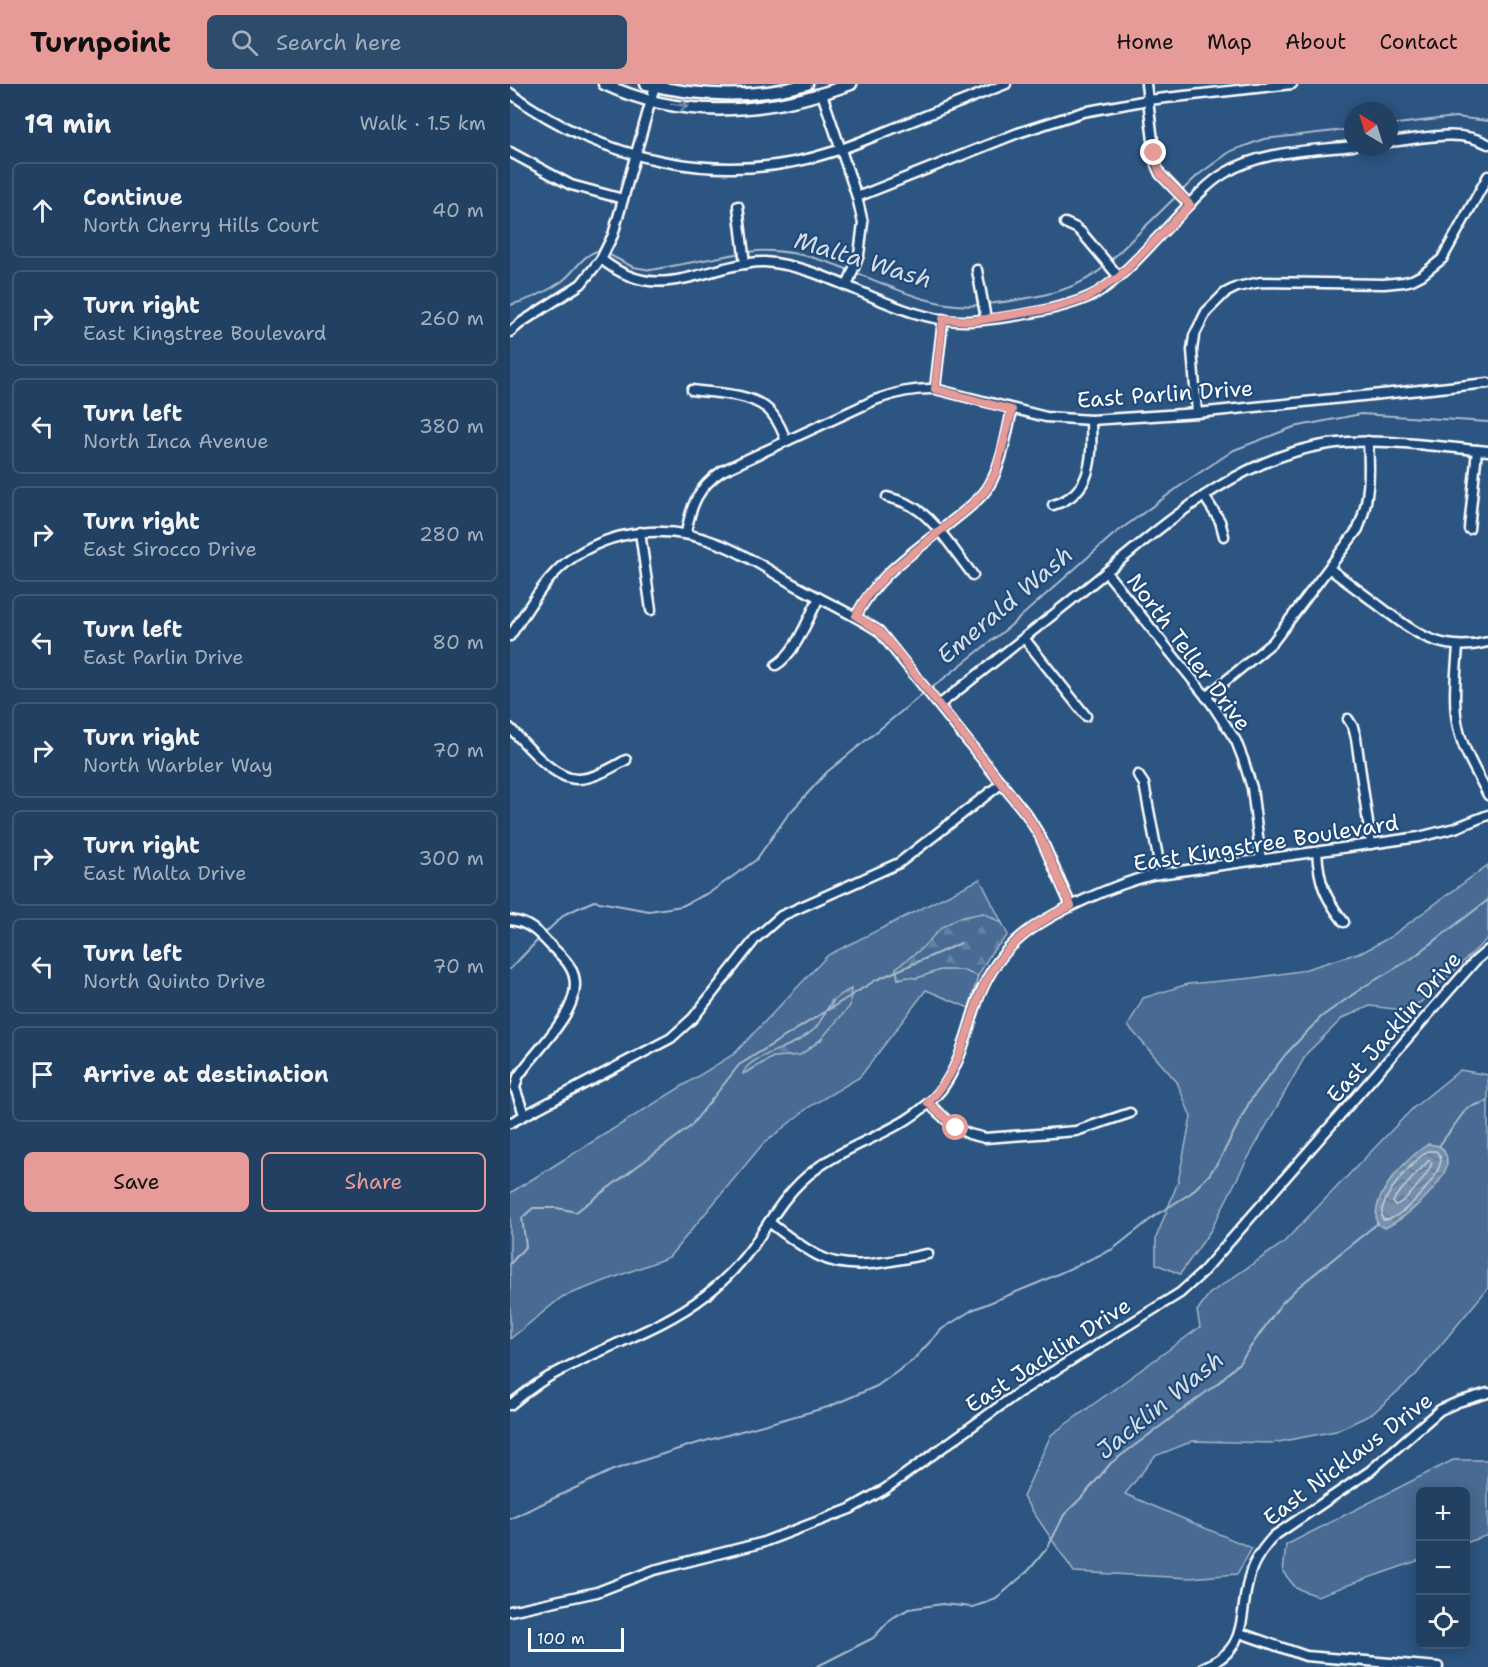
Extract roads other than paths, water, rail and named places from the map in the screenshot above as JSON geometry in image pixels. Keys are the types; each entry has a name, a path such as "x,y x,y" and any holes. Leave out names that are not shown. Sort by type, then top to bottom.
{"main road":[{"path":"604,84 651,100 702,109 773,106 851,84"},
{"path":"650,85 682,92 717,95 754,94 807,84"}],"street":[{"path":"510,93 564,128 612,149 636,156 690,165 749,168 784,164 840,149 1006,84"},
{"path":"1146,84 1156,165 1160,174 1190,205"},
{"path":"857,197 1058,119 1083,112 1148,100 1292,84"},
{"path":"510,332 581,284 601,259 613,235 636,156 651,100 650,85"},
{"path":"822,94 857,197 862,223 862,243 847,286"},
{"path":"1398,141 1456,135 1478,139 1488,144"},
{"path":"601,259 615,270 630,277 654,282 678,280 745,264 762,262 784,265 847,286 921,315 969,321 986,319 1071,304 1087,298 1119,277 1214,180 1246,162 1282,154 1344,147"},
{"path":"510,152 571,185 623,199"},
{"path":"1197,413 1192,350 1194,336 1206,312 1225,293 1237,287 1261,282 1384,284 1412,280 1431,270 1442,259 1488,176"},
{"path":"738,206 745,264"},
{"path":"1065,223 1082,233 1119,277"},
{"path":"977,270 986,319"},
{"path":"935,389 943,319"},
{"name":"East Parlin Drive","path":"686,533 691,509 702,488 712,477 875,400 900,391 935,389 1046,417 1091,420 1197,413 1488,383"},
{"path":"692,390 746,398 759,403 774,416 786,441"},
{"path":"856,616 867,596 878,583 978,499 992,481 1012,410"},
{"path":"1053,506 1076,493 1086,479 1090,464 1091,420"},
{"path":"939,705 1203,496 1241,473 1288,454 1326,445 1368,441 1382,440 1488,451"},
{"path":"1206,697 1273,642 1354,535 1364,515 1369,487 1368,441"},
{"path":"1469,529 1477,450"},
{"path":"1203,496 1220,522 1224,536"},
{"path":"888,497 919,510 973,575"},
{"path":"640,532 651,610"},
{"path":"510,636 548,582 567,562 611,538 640,532 686,533 721,544 856,616 879,631 1027,815 1040,837 1071,906"},
{"path":"1330,569 1416,633 1435,641 1458,646 1488,642"},
{"name":"North Teller Drive","path":"1106,572 1228,727 1243,759 1252,788 1261,860"},
{"path":"776,665 787,657 793,648 819,598"},
{"path":"1024,638 1086,716"},
{"path":"1458,646 1455,709 1458,729 1465,749 1488,795"},
{"path":"1348,719 1356,738 1371,844"},
{"path":"510,728 544,762 562,776 574,779 585,778 606,771 626,760"},
{"path":"1138,774 1144,784 1161,873"},
{"path":"510,1123 671,1038 693,1018 756,938 781,916 899,862 1002,783"},
{"name":"East Kingstree Boulevard","path":"510,1405 555,1373 669,1318 699,1300 725,1279 793,1190 817,1168 900,1125 928,1103 941,1089 956,1066 989,974 1017,939 1031,928 1071,906 1123,884 1161,873 1436,833 1488,815"},
{"path":"1317,852 1322,888 1344,922"},
{"path":"510,920 535,929 569,965 573,973 574,997 565,1015 518,1077 515,1088 524,1114"},
{"name":"East Jacklin Drive","path":"510,1611 597,1592 654,1570 761,1543 850,1509 885,1489 1018,1393 1180,1293 1201,1274 1475,961 1488,950"},
{"path":"928,1103 953,1126 969,1134 985,1138 1076,1131 1130,1113"},
{"path":"769,1222 820,1256 839,1262 867,1264 928,1254"},
{"name":"East Nicklaus Drive","path":"1204,1667 1224,1655 1240,1633 1251,1569 1274,1536 1370,1471 1440,1410 1488,1393"},
{"path":"1240,1633 1306,1656 1438,1667"}],"water":[{"path":"1428,1144 1440,1146 1444,1152 1447,1163 1445,1172 1432,1191 1393,1224 1385,1228 1377,1224 1376,1213 1384,1190 1400,1168"}],"waterway":[{"name":"Malta Wash","path":"1398,124 1455,117 1488,121"},
{"name":"Malta Wash","path":"1109,262 1198,175 1231,151 1264,139 1344,130"},
{"name":"Malta Wash","path":"510,305 537,296 555,286 566,278 583,259 600,250 633,267 651,270 741,253"},
{"name":"Malta Wash","path":"747,252 773,251 799,254 849,270"},
{"name":"Malta Wash","path":"987,304 1034,297 1065,289 1093,275 1105,266"},
{"name":"Malta Wash","path":"854,272 932,301 965,306 981,305"},
{"name":"Emerald Wash","path":"929,690 1009,627 1113,535 1234,450 1294,427 1361,414 1488,422"},
{"name":"Emerald Wash","path":"543,935 565,914 594,901 649,911 682,906 712,891 756,860 787,816 827,772 924,693"},
{"path":"510,1519 613,1470 691,1445 828,1407 877,1386 912,1361 942,1329 972,1310 1113,1249 1156,1215 1191,1193 1209,1175 1220,1159 1250,1101 1285,1055 1321,1017 1365,986 1411,959 1488,900"},
{"name":"Emerald Wash","path":"510,969 539,939"},
{"path":"510,1264 526,1246 522,1218 533,1208 557,1208 576,1212 690,1127 739,1065 876,980 961,943"},
{"name":"Jacklin Wash","path":"1439,1146 1467,1108 1488,1101"},
{"name":"Jacklin Wash","path":"816,1667 873,1638 892,1618 909,1609 942,1604 973,1607 996,1599 1029,1570 1048,1547 1064,1515 1111,1463 1217,1384 1240,1362 1281,1304 1297,1288 1378,1223"}]}
